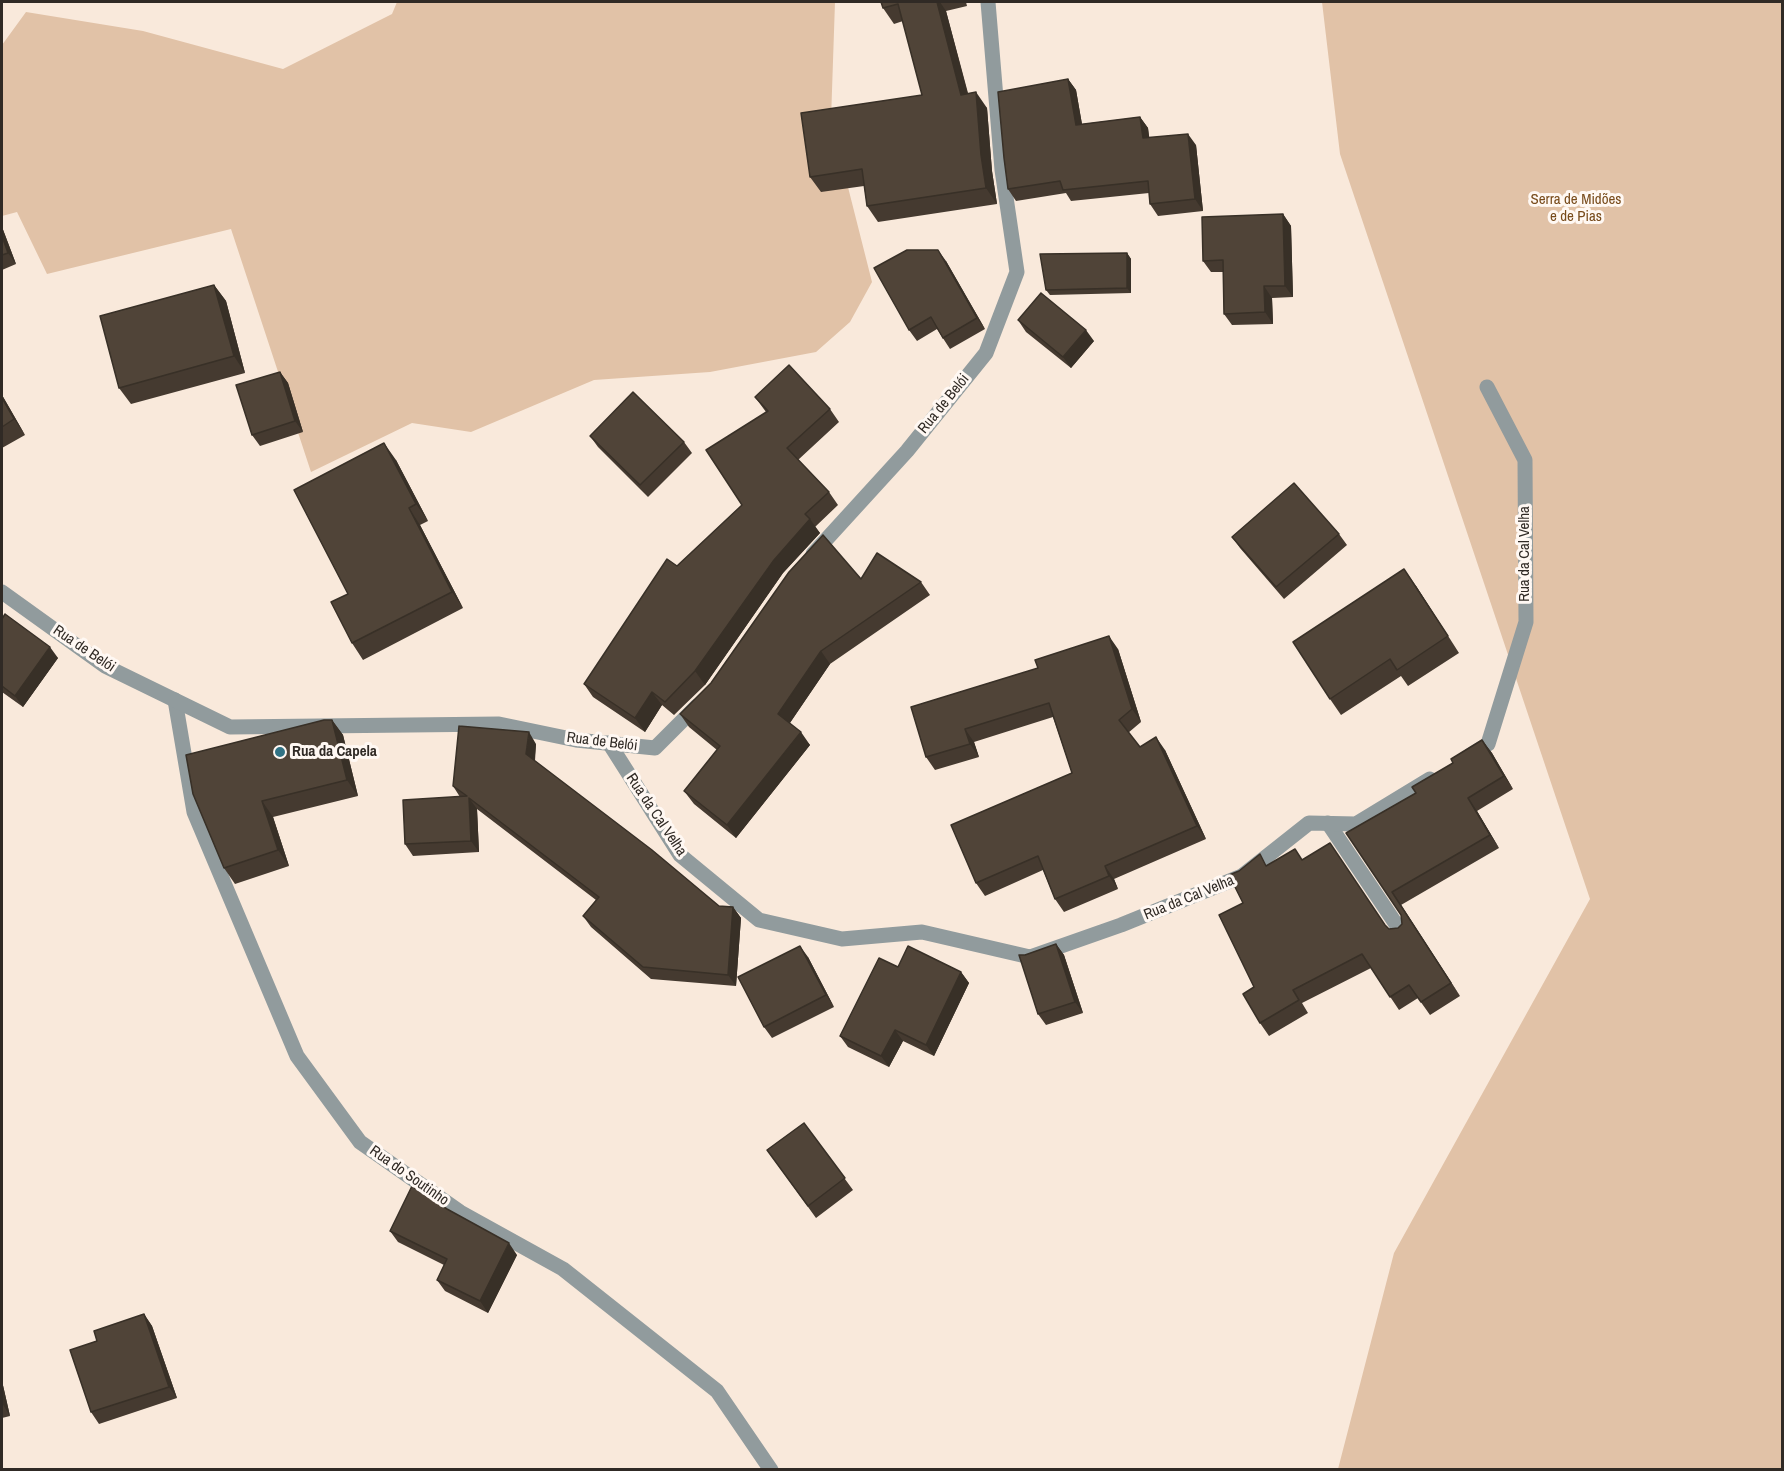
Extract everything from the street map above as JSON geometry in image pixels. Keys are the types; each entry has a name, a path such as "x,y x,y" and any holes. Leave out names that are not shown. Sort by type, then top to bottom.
{"street":[{"name":"Rua de Belói","path":"807,561 907,451 986,352 1017,272 1002,170 988,2"},
{"name":"Rua da Cal Velha","path":"609,743 680,855 759,920 842,939 922,932 1030,957 1121,925 1242,876 1309,823 1356,824 1488,744 1526,622 1525,460 1487,387"},
{"name":"Rua de Belói","path":"2,592 105,666 230,727 499,724 576,740 655,748 704,699"},
{"name":"Rua do Soutinho","path":"175,700 194,812 297,1056 360,1142 460,1212 563,1269 717,1391 771,1470"},
{"path":"1328,823 1402,933"}],"green space":[{"path":"397,2 835,2 831,120 872,282 850,322 816,352 710,372 594,380 471,432 412,423 311,472 231,229 47,274 17,212 2,216 2,45 26,12 143,31 283,69 392,14"},
{"name":"Serra de Midões e de Pias","path":"1322,2 1782,2 1782,1469 1338,1469 1394,1253 1590,899 1340,154"}],"building":[{"path":"881,2 937,2 961,95 976,92 986,188 867,206 862,169 810,177 801,113 922,95 898,4 883,8"},
{"path":"1068,79 1076,125 1140,117 1143,138 1188,134 1195,199 1150,204 1148,181 1063,190 1060,181 1008,189 998,92"},
{"path":"1283,214 1285,286 1264,286 1265,312 1224,314 1223,260 1203,261 1202,217"},
{"path":"2,236 8,253 2,255"},
{"path":"907,250 938,250 977,318 943,338 931,317 909,330 874,268"},
{"path":"1127,253 1127,288 1046,290 1040,254"},
{"path":"214,285 234,356 119,388 100,316"},
{"path":"1041,293 1086,330 1063,357 1018,320"},
{"path":"789,365 830,409 787,448 829,492 805,514 810,519 774,560 695,671 665,702 652,692 635,718 584,684 667,559 677,566 742,505 706,450 768,411 755,397"},
{"path":"280,372 295,421 252,435 236,385"},
{"path":"633,392 684,442 640,485 590,436"},
{"path":"2,398 14,419 2,427"},
{"path":"384,443 416,504 409,508 452,592 352,643 331,602 348,594 294,490"},
{"path":"1294,483 1339,534 1276,587 1232,537"},
{"path":"823,535 861,579 877,553 921,582 821,651 778,714 801,732 727,825 684,791 720,746 680,714 711,683 789,572"},
{"path":"1404,569 1448,636 1397,670 1390,659 1330,699 1293,642"},
{"path":"5,614 50,647 15,696 2,686 2,619"},
{"path":"1109,636 1132,709 1119,720 1140,747 1156,737 1197,826 1105,866 1109,876 1055,899 1038,856 976,883 951,825 1072,773 1049,703 965,729 970,744 926,757 911,707 1038,668 1035,660"},
{"path":"324,720 332,720 347,780 262,801 278,850 224,868 193,794 186,755"},
{"path":"459,726 529,732 526,754 652,850 719,906 733,907 728,975 643,967 583,916 599,897 469,798 471,841 405,844 403,800 467,796 453,786"},
{"path":"1482,740 1504,776 1468,798 1490,835 1392,892 1451,983 1421,1002 1409,985 1390,997 1362,954 1293,990 1299,1000 1260,1023 1243,994 1254,987 1219,915 1243,903 1229,875 1239,871 1260,854 1266,866 1295,849 1302,860 1330,843 1385,925 1389,929 1398,928 1402,924 1401,915 1346,833 1416,793 1412,787 1453,763 1451,759"},
{"path":"1056,944 1075,1002 1038,1014 1019,955"},
{"path":"800,946 826,995 764,1027 738,977"},
{"path":"908,946 961,972 926,1045 895,1030 881,1056 840,1036 879,958 898,967"},
{"path":"804,1123 845,1178 808,1206 767,1150"},
{"path":"412,1186 447,1209 509,1243 480,1301 437,1280 447,1259 390,1231"},
{"path":"144,1314 169,1387 91,1412 70,1350 97,1341 94,1331"}],"place":[{"name":"Rua da Capela","path":"280,752"}]}
